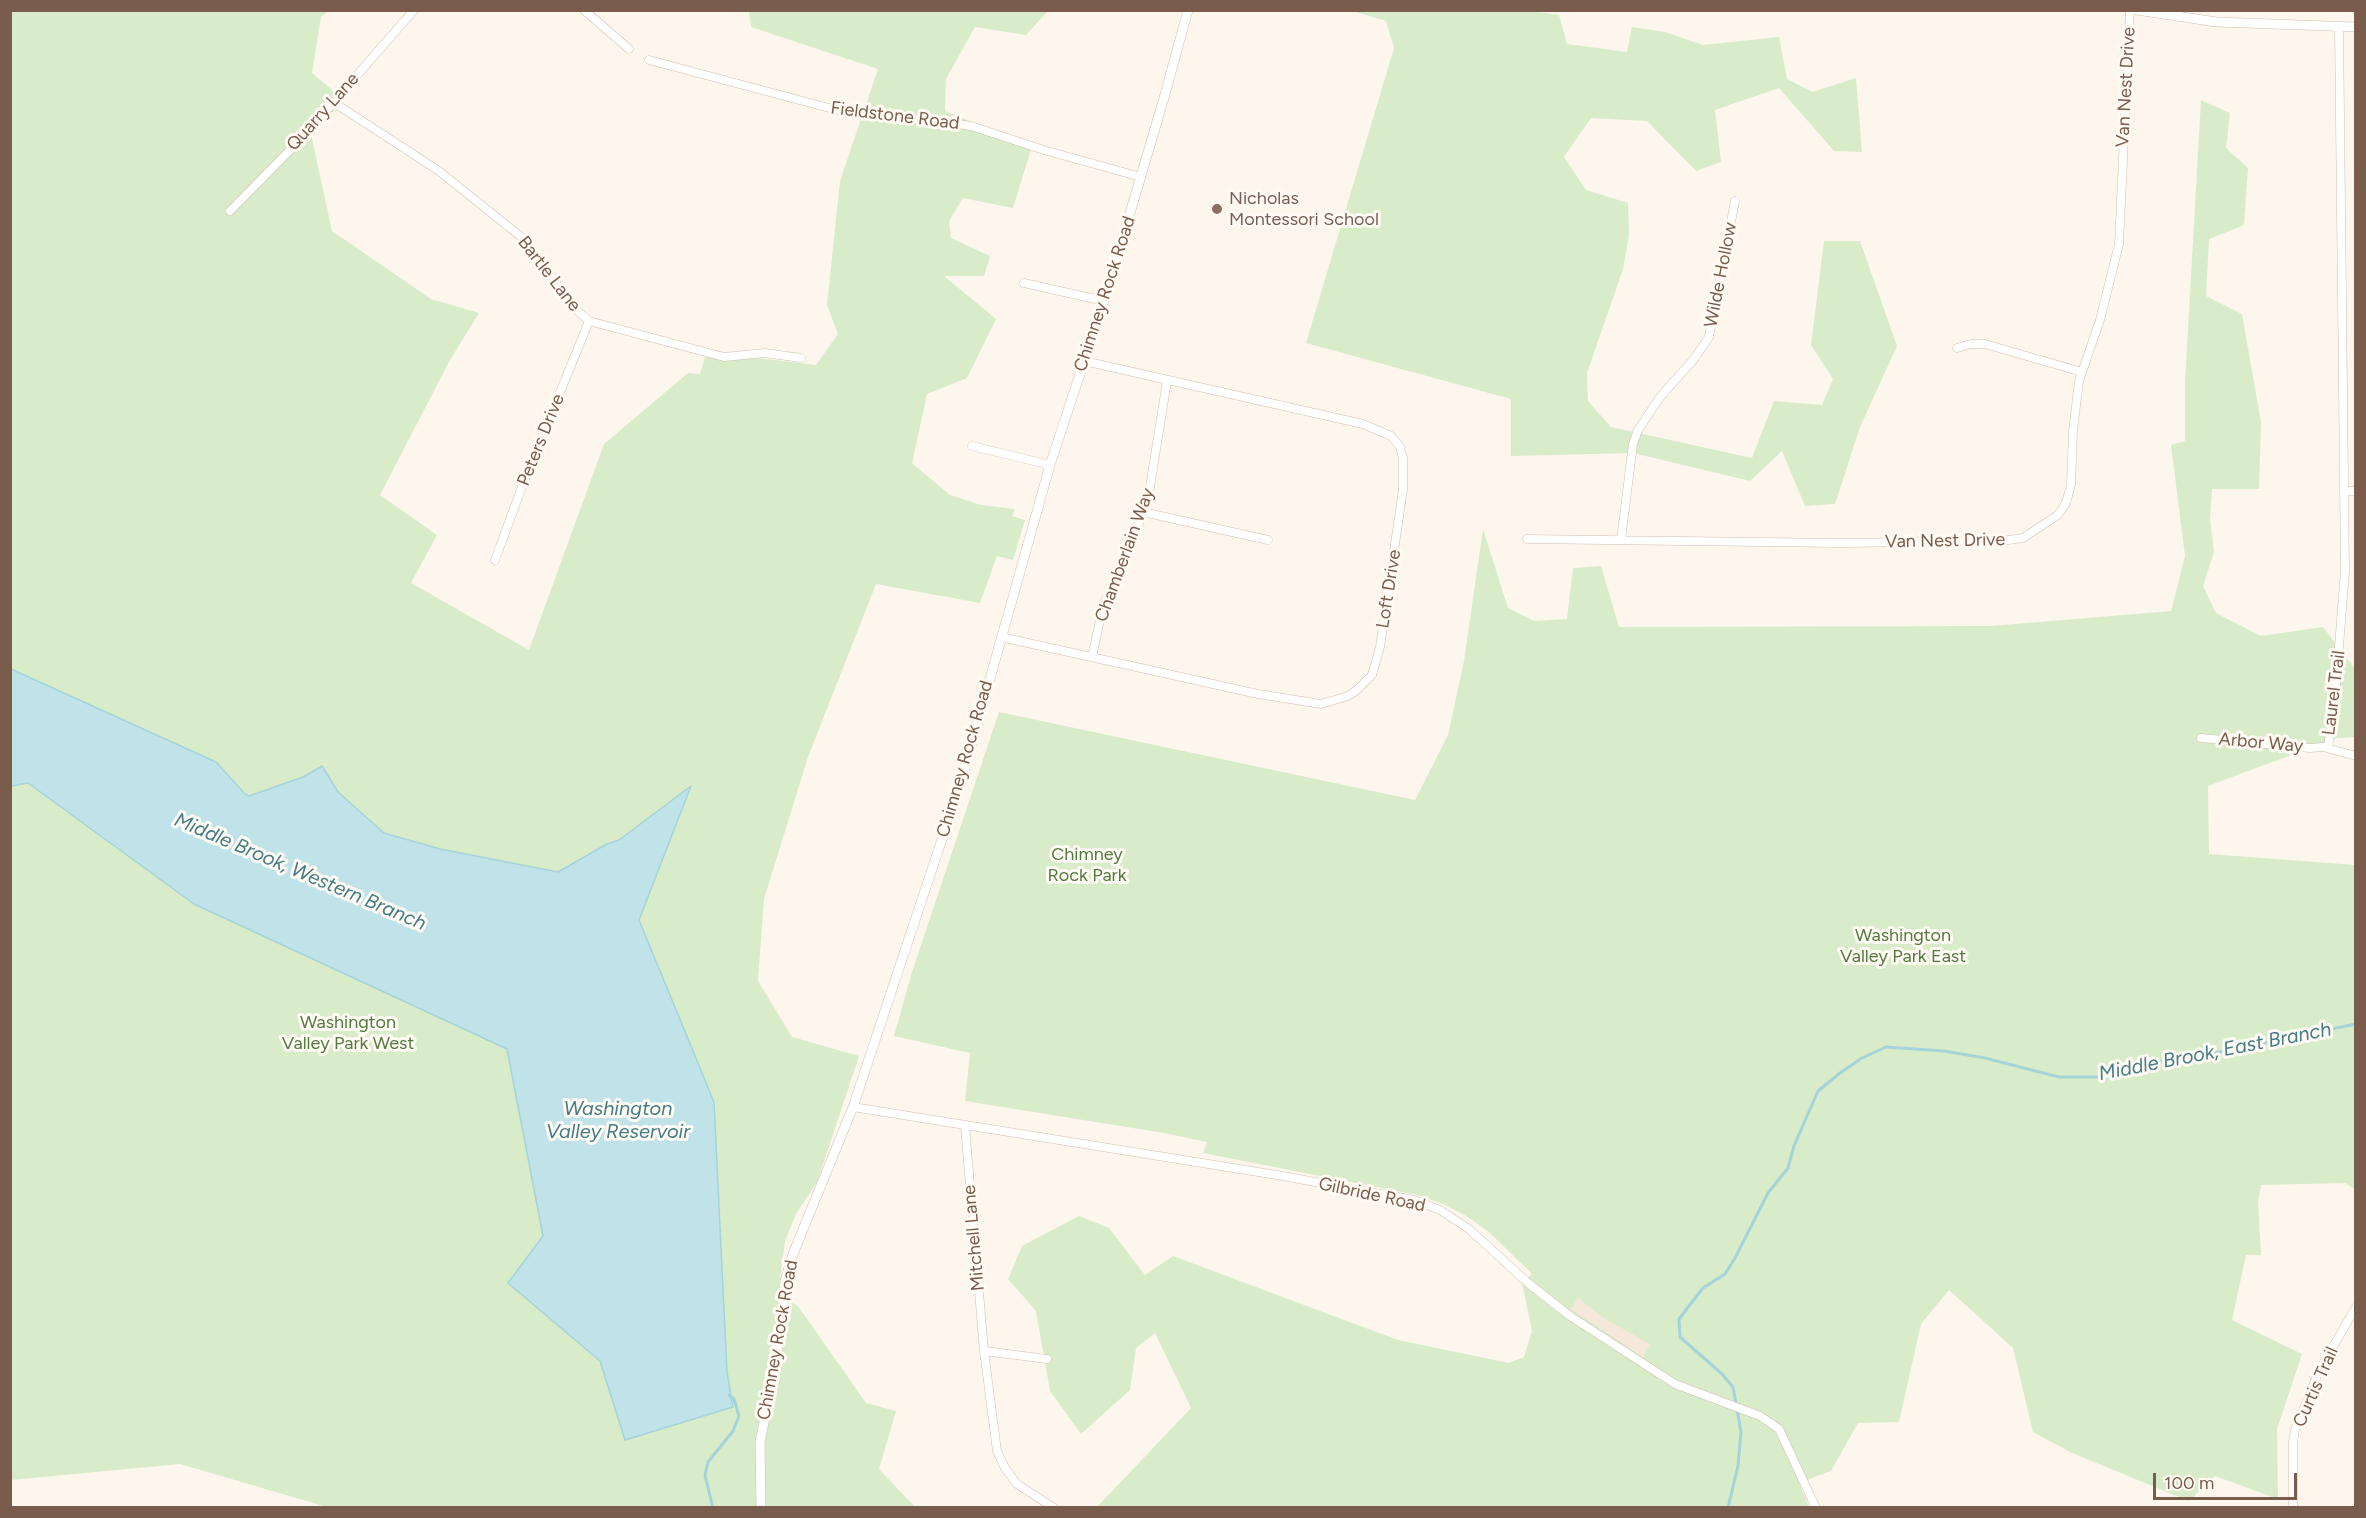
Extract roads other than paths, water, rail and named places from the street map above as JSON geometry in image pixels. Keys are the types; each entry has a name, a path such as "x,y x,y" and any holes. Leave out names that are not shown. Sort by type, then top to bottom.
{"street":[{"name":"Quarry Lane","path":"230,211 303,137 414,10"},
{"path":"584,10 629,49"},
{"name":"Chimney Rock Road","path":"761,1508 760,1442 776,1363 785,1281 793,1254 853,1107 961,782 1050,465 1104,301 1188,10"},
{"name":"Van Nest Drive","path":"1527,539 1839,543 2001,541 2024,538 2058,515 2066,503 2071,485 2073,431 2082,372 2100,320 2119,244 2130,10"},
{"path":"2137,10 2216,22 2355,27"},
{"name":"Laurel Trail","path":"2328,748 2343,603 2339,27"},
{"name":"Fieldstone Road","path":"649,60 848,114 932,120 971,126 1044,150 1141,177"},
{"name":"Bartle Lane","path":"333,102 439,171 520,236 537,255 572,306 589,321 724,357 765,353 801,358"},
{"name":"Wilde Hollow","path":"1622,540 1633,444 1638,430 1660,397 1694,359 1709,337 1735,201"},
{"path":"1024,283 1104,301"},
{"name":"Peters Drive","path":"495,560 526,476 589,321"},
{"path":"1958,348 1971,344 1985,344 2082,372"},
{"name":"Loft Drive","path":"1001,637 1258,694 1322,705 1357,690 1372,675 1380,647 1405,467 1400,447 1391,436 1363,424 1084,361"},
{"name":"Chamberlain Way","path":"1092,657 1103,606 1131,548 1149,493 1167,381"},
{"path":"972,446 1050,465"},
{"path":"2344,491 2355,492"},
{"path":"1143,512 1268,540"},
{"name":"Arbor Way","path":"2201,738 2328,748 2355,756"},
{"name":"Gilbride Road","path":"853,1107 1277,1175 1414,1200 1440,1210 1469,1229 1528,1283 1570,1316 1675,1384 1751,1413 1779,1429 1816,1508"},
{"name":"Mitchell Lane","path":"966,1126 984,1351 997,1451 1005,1468 1017,1484 1054,1508"},
{"name":"Curtis Trail","path":"2293,1508 2295,1430 2319,1371 2355,1307"},
{"path":"984,1351 1047,1359"}],"water":[{"name":"Washington Valley Reservoir","path":"11,669 216,762 249,796 303,777 322,766 338,792 384,833 440,849 558,872 607,844 619,840 691,786 639,920 714,1102 727,1372 733,1407 625,1440 600,1361 508,1283 543,1236 507,1049 194,904 28,783 11,786"}],"waterway":[{"name":"Middle Brook, East Branch","path":"1728,1508 1738,1466 1741,1432 1733,1387 1722,1374 1680,1337 1679,1319 1703,1288 1725,1274 1768,1193 1788,1168 1794,1146 1818,1091 1840,1073 1862,1058 1886,1047 1944,1051 1985,1058 2059,1077 2108,1077 2151,1063 2210,1054 2356,1024"},
{"name":"Middle Brook, Western Branch","path":"713,1508 705,1475 708,1462 733,1431 739,1416 734,1399 729,1395"}],"place":[{"name":"Nicholas Montessori School","path":"1217,209"}],"park label":[{"name":"Chimney Rock Park","path":"1087,865"},
{"name":"Washington Valley Park East","path":"1903,946"},
{"name":"Washington Valley Park West","path":"348,1033"}]}
